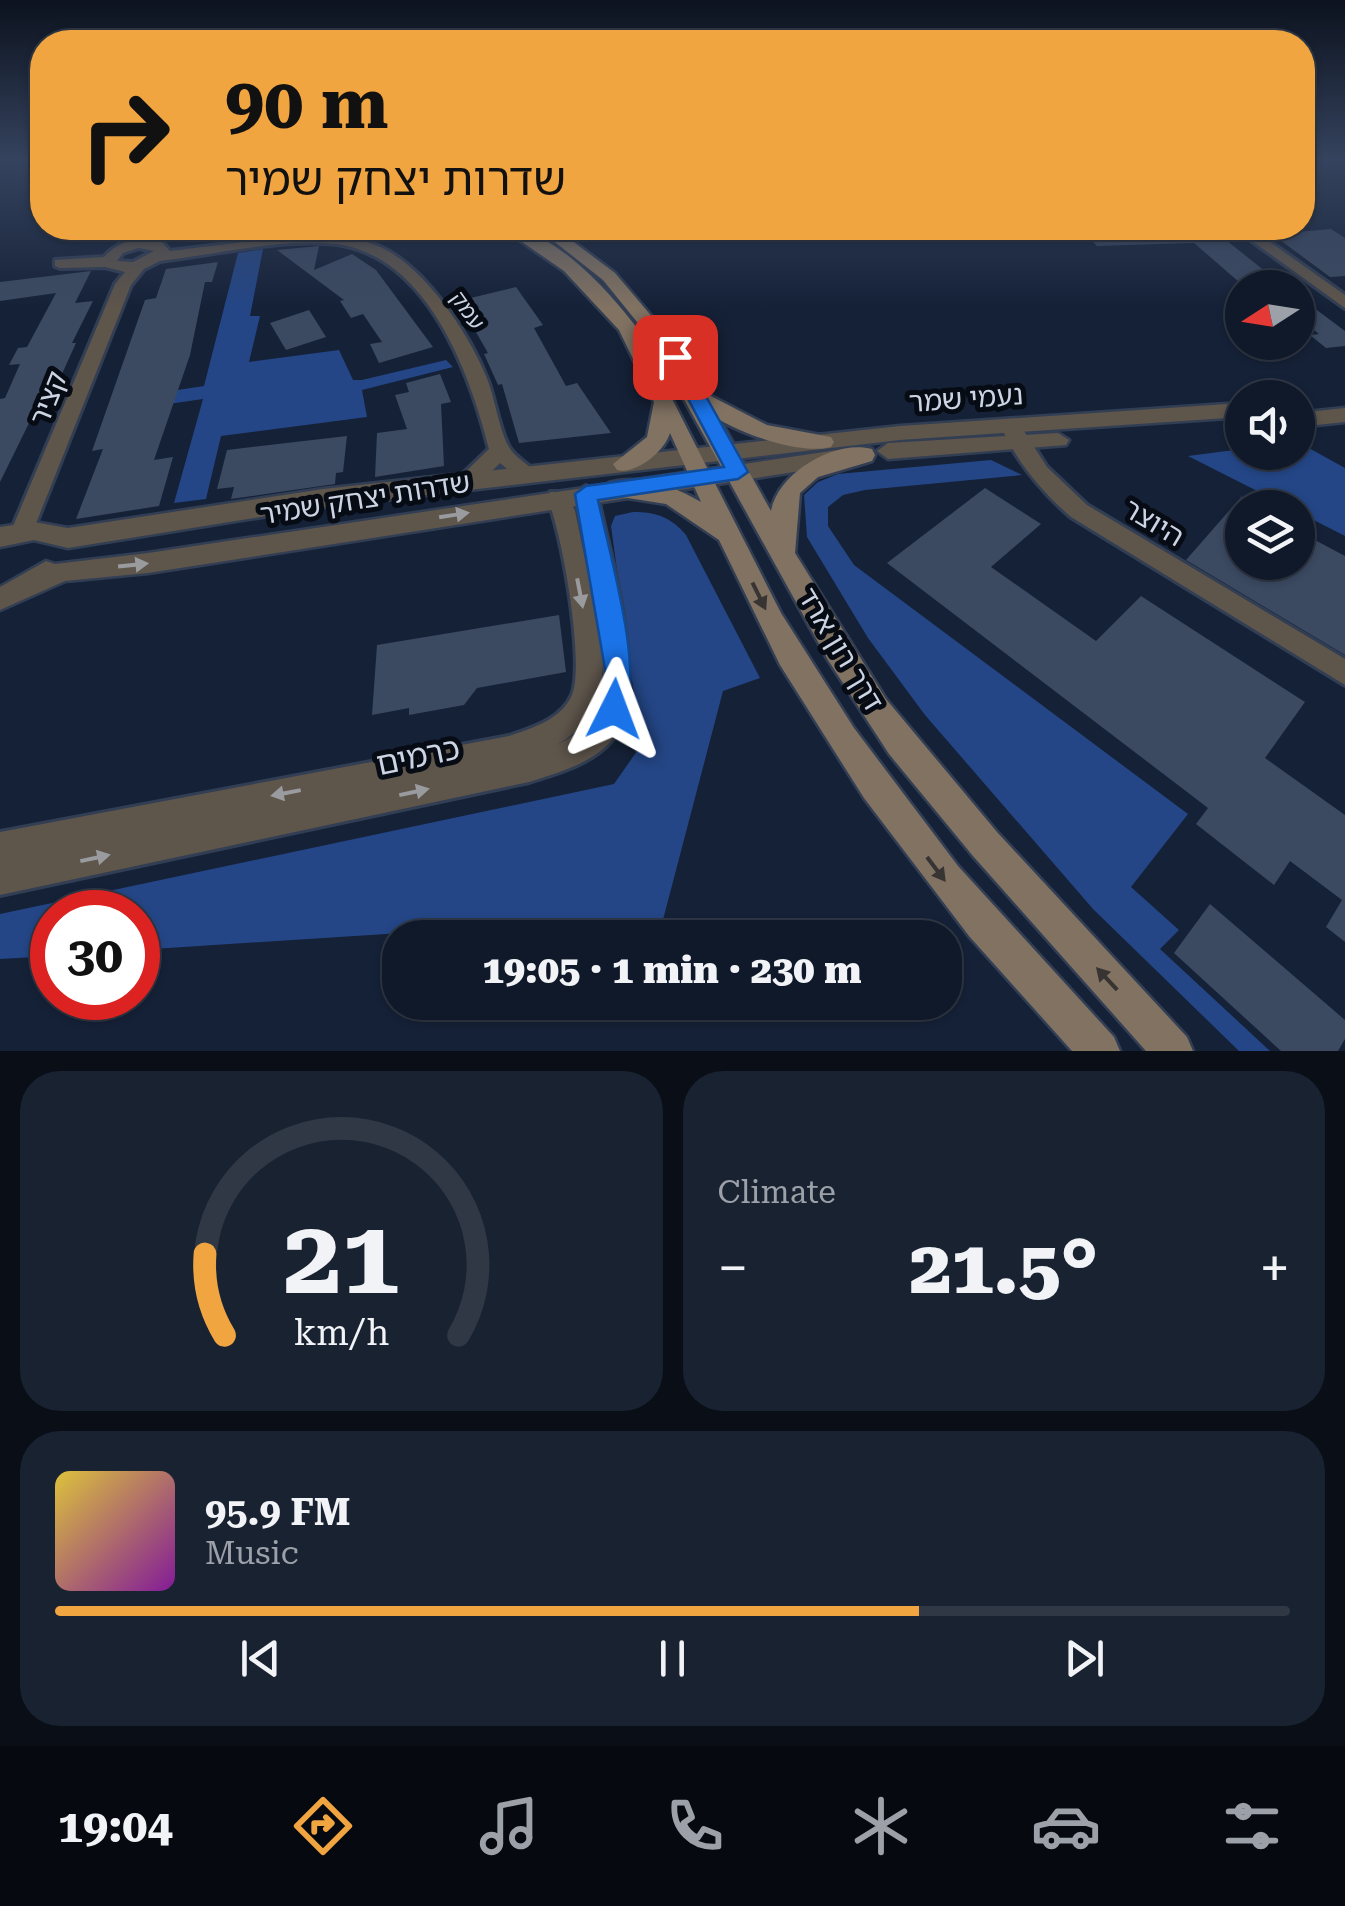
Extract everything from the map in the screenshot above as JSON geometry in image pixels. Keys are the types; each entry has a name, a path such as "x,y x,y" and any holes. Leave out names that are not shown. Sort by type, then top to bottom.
{"main road":[{"name":"דרך רון ארד","path":"529,240 566,263 623,322 733,463 876,710 958,812 1173,1051"},
{"name":"דרך רון ארד","path":"561,240 623,287 654,324 699,467 732,540 808,687 866,775 946,883 1100,1051"},
{"path":"732,540 677,496 637,488 621,477 657,440 679,396 742,426 772,435 823,442"},
{"path":"787,556 780,519 795,480 813,466 864,454"}],"street":[{"name":"עמק","path":"152,241 202,249 266,240"},
{"name":"עמק","path":"355,240 392,260 440,310 469,356 500,451"},
{"path":"1257,240 1345,304"},
{"path":"68,262 116,267 132,245 152,241"},
{"name":"קציר","path":"11,534 116,267 139,266 152,241"},
{"path":"1315,405 1345,402"},
{"name":"נעמי שמר","path":"699,467 864,454 1225,412"},
{"path":"1315,418 1345,415"},
{"name":"נעמי שמר","path":"733,463 823,442 1225,427"},
{"name":"היוצר","path":"1013,434 1046,482 1080,510 1345,673"},
{"path":"470,480 500,451 526,474"},
{"name":"שדרות יצחק שמיר","path":"11,534 83,536 323,498 526,474 621,477 699,467"},
{"name":"שדרות יצחק שמיר","path":"0,599 65,571 148,563 572,496 621,477"},
{"name":"כרמים","path":"0,848 490,753 546,738 578,710 592,677 564,511 572,496"},
{"name":"כרמים","path":"0,879 529,768 570,756 590,744 614,709 619,675 572,496"},
{"path":"37,580 54,560 57,551 52,537"}],"shaded area":[{"path":"263,249 250,316 260,316 249,362 339,350 353,380 446,360 453,367 362,390 367,417 221,436 206,499 174,503 203,399 106,413 111,400 204,386 238,253"},
{"path":"1225,451 1225,470 1315,470 1315,451 1345,468 1345,536 1315,521 1315,490 1255,490 1188,456"},
{"path":"991,460 1022,475 843,495 828,507 828,526 854,565 1188,814 1131,887 1179,930 1160,949 1270,1051 1239,1051 1093,909 925,715 868,638 807,537 804,495 818,482 838,474"},
{"path":"649,513 675,524 686,535 760,678 723,691 663,920 382,920 382,934 160,949 160,890 113,890 614,784 644,741 611,526 615,516"},
{"path":"30,908 30,957 0,959 0,914"}],"building":[{"path":"1331,229 1345,238 1345,276 1330,277 1280,240 1315,240 1315,230"},
{"path":"1091,240 1226,240 1264,270 1225,270 1194,243 1097,246"},
{"path":"319,246 314,270 352,254 376,270 433,347 379,363 370,344 382,342 363,314 351,318 340,301 344,300 277,250"},
{"path":"218,262 212,282 205,282 190,355 154,460 173,457 159,506 76,519 103,449 92,451 145,300 156,298 166,269"},
{"path":"91,271 75,303 93,301 72,343 76,343 47,407 36,409 0,482 0,399 5,398 20,364 9,365 18,348 27,347 56,293 0,301 0,282"},
{"path":"516,287 543,325 534,328 566,386 577,383 611,433 519,443 502,384 498,385 484,354 488,353 458,301"},
{"path":"1315,309 1345,331 1345,346 1326,348 1315,339 1319,334 1315,331"},
{"path":"309,310 326,337 286,350 270,323"},
{"path":"440,374 451,402 441,404 444,466 375,477 377,433 407,429 395,395 409,392 406,383"},
{"path":"347,436 343,472 336,473 335,484 231,499 234,487 217,489 227,450"},
{"path":"985,488 1041,524 991,567 1096,641 1141,596 1305,702 1265,758 1345,815 1345,942 1326,927 1342,900 1290,861 1274,885 1196,824 1208,808 887,563"},
{"path":"1225,515 1225,580 1315,580 1315,540 1345,556 1345,655 1186,560"},
{"path":"559,615 566,672 477,688 464,705 409,715 409,708 372,715 377,645"},
{"path":"1210,904 1345,1020 1345,1039 1338,1051 1281,1051 1174,953"}],"route":[{"path":"614,709 619,675 586,494 738,472 675,357"}]}
